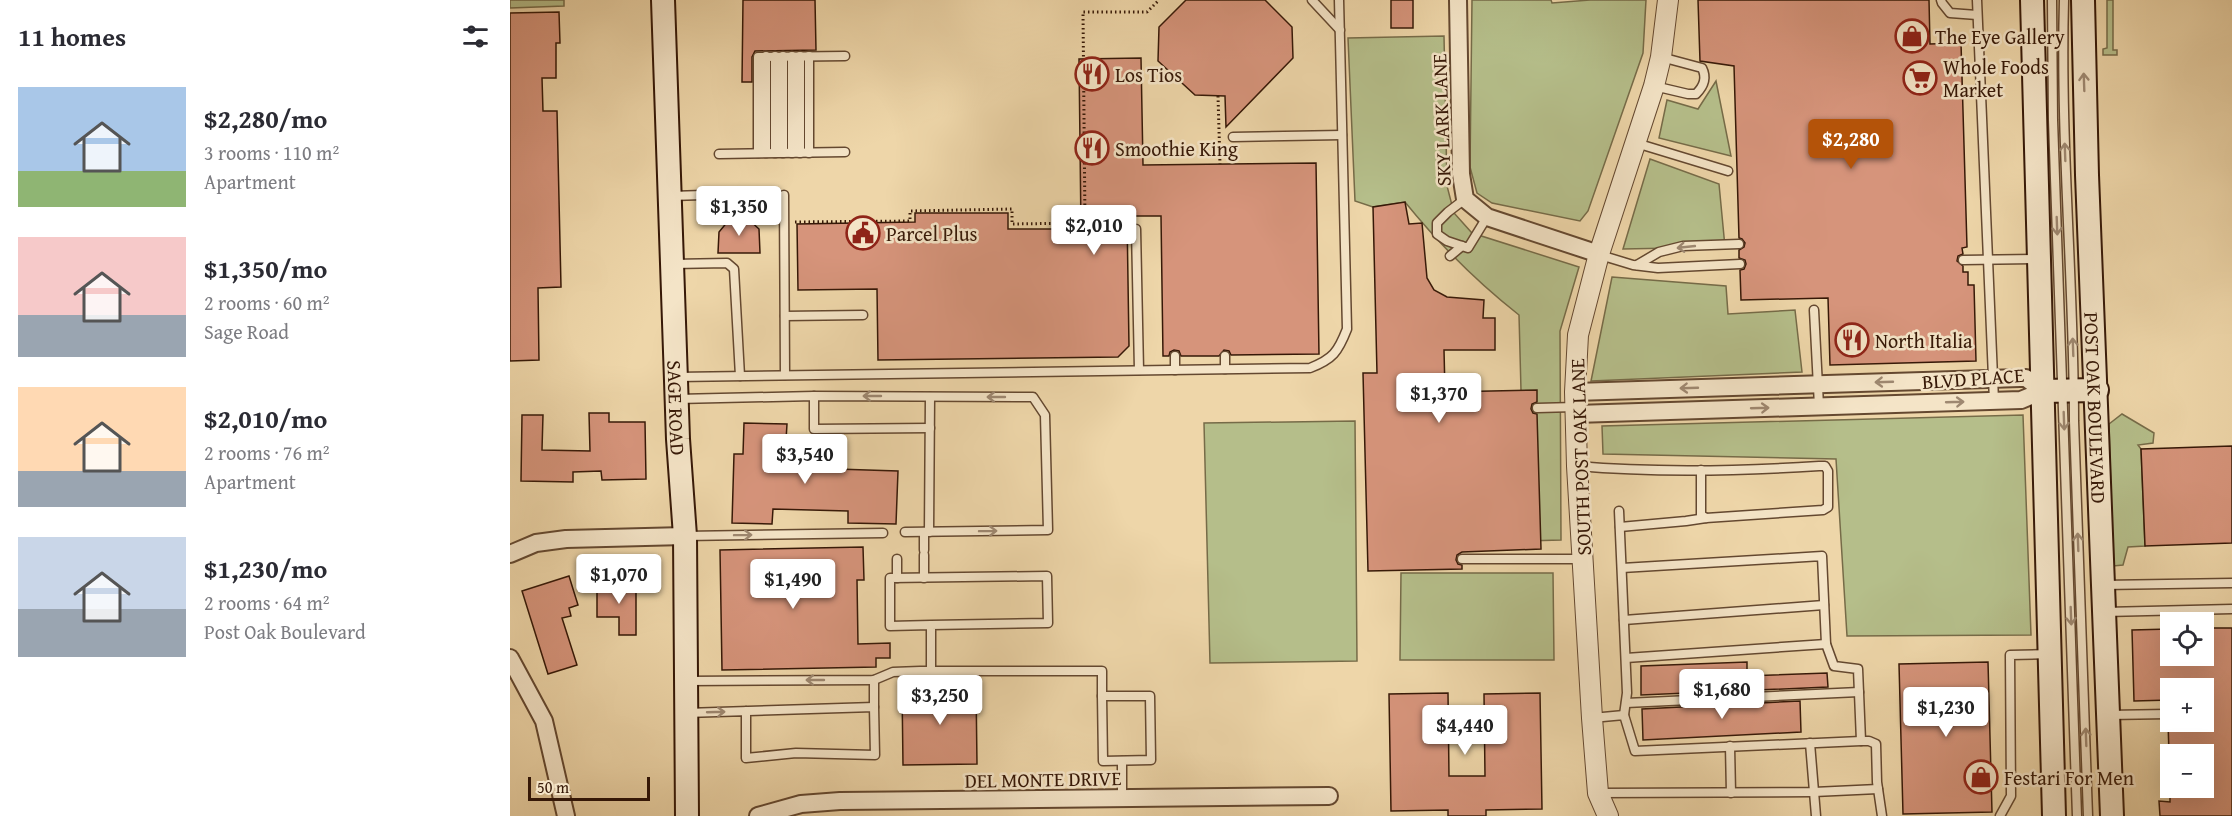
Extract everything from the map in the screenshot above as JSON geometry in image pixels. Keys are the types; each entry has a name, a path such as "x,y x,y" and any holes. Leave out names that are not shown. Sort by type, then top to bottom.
{"main road":[{"name":"SAGE ROAD","path":"663,0 678,439 685,536 687,816"},
{"path":"2032,0 2040,259 2060,391 2050,654 2054,816"},
{"name":"POST OAK BOULEVARD","path":"2083,0 2087,175 2112,816"},
{"path":"2060,391 2097,390"}],"street":[{"name":"SKY LARK LANE","path":"1458,0 1461,174 1465,199 1487,217 1599,254"},
{"name":"SOUTH POST OAK LANE","path":"1608,816 1598,793 1582,559 1575,404 1578,335 1599,254 1654,86 1661,57 1668,0"},
{"name":"BLVD PLACE","path":"1575,404 1818,384 2025,378 2060,391"},
{"name":"BLVD PLACE","path":"1575,404 1819,406 2025,400 2060,391"},
{"path":"510,554 536,543 566,539 685,536"},
{"path":"510,658 544,721 566,816"},
{"name":"DEL MONTE DRIVE","path":"758,816 801,804 840,801 1329,796"}],"lane":[{"path":"1312,0 1340,30"},
{"path":"677,388 740,376 1310,368 1324,363 1333,356 1347,328 1339,0"},
{"path":"1941,0 1950,13 1977,15"},
{"path":"1977,0 1994,401"},
{"path":"2052,0 2060,391 2077,816"},
{"path":"2064,0 2060,391 2088,816"},
{"path":"783,153 788,56"},
{"path":"783,153 788,56"},
{"path":"783,153 788,56"},
{"path":"783,153 758,57 844,56"},
{"path":"1654,86 1696,94 1705,80 1702,68 1661,57"},
{"path":"1233,137 1342,135"},
{"path":"1636,143 1728,171"},
{"path":"719,154 844,152"},
{"path":"670,196 703,195"},
{"path":"784,195 784,375"},
{"path":"1465,199 1437,223 1437,234 1447,242 1468,248 1487,217"},
{"path":"1136,229 1139,370"},
{"path":"1637,266 1659,252 1683,246 1739,244"},
{"path":"1450,256 1462,246"},
{"path":"1599,254 1637,266 1674,268 1740,264"},
{"path":"1963,260 2040,259"},
{"path":"673,264 727,263 734,269 740,376"},
{"path":"1814,310 1819,406"},
{"path":"784,316 863,315"},
{"path":"1175,356 1175,370"},
{"path":"1225,356 1225,369"},
{"path":"677,388 814,396 1033,397 1046,415 1048,530 905,532"},
{"path":"814,396 814,429 930,428"},
{"path":"924,578 930,397"},
{"path":"1537,408 1575,404"},
{"path":"1577,466 1613,470 1755,470 1819,465 1825,466 1828,471 1828,507 1823,510 1620,527"},
{"path":"1701,470 1701,515 1706,518"},
{"path":"1619,511 1626,658 1624,715 1635,751 1869,741 1876,744 1881,816"},
{"path":"685,536 883,533"},
{"path":"1622,568 1822,556 1826,644 1834,666 1858,669 1861,741"},
{"path":"897,559 897,578"},
{"path":"1462,559 1582,559"},
{"path":"1047,576 1048,624 890,626 890,578 897,578 1047,576"},
{"path":"2103,585 2232,583"},
{"path":"1624,620 1824,605"},
{"path":"2104,612 2232,609"},
{"path":"931,625 931,671"},
{"path":"1626,658 1826,644"},
{"path":"2000,816 2011,796 2010,655 2050,654"},
{"path":"686,681 874,680 893,672 931,671 1102,671 1102,696 1103,761 1151,760 1150,696 1102,696"},
{"path":"746,711 746,758 796,753 875,755 874,680"},
{"path":"1626,703 1859,692"},
{"path":"686,713 874,707"},
{"path":"2109,715 2160,714"},
{"path":"1592,718 1624,715"},
{"path":"1810,743 1816,816"},
{"path":"1730,746 1731,792"},
{"path":"1122,761 1122,799"},
{"path":"1598,793 1814,792 1878,789"}],"path":[{"path":"698,209 763,208 763,223 910,221 910,211 1012,209 1012,224 1085,223 1083,12 1147,12 1159,0"},
{"path":"1218,96 1220,164"}],"green space":[{"path":"510,0 564,0 564,6 510,8"},
{"path":"1472,0 1551,0 1552,3 1646,0 1643,53 1588,211 1580,221 1492,203 1477,193 1470,167"},
{"path":"2107,0 2113,0 2113,50 2117,50 2117,55 2103,55 2103,49 2107,48"},
{"path":"1444,36 1447,186 1454,213 1472,233 1579,267 1560,331 1561,540 1525,541 1519,315 1459,262 1405,202 1373,207 1355,201 1348,38"},
{"path":"1716,81 1731,156 1659,138 1667,100 1698,109"},
{"path":"1650,159 1719,184 1725,247 1623,249"},
{"path":"1612,277 1726,286 1728,314 1795,310 1802,372 1591,381"},
{"path":"2122,414 2154,433 2153,443 2138,445 2141,449 2145,546 2128,547 2123,565 2113,566 2109,424"},
{"path":"2023,415 2031,635 1847,636 1836,459 1603,454 1602,426"},
{"path":"1355,421 1357,661 1210,663 1204,423"},
{"path":"1401,573 1553,573 1554,660 1400,660"}],"building":[{"path":"743,0 815,0 816,50 755,51 752,57 752,82 742,82"},
{"path":"1186,0 1265,0 1292,27 1293,58 1226,127 1225,96 1195,95 1158,61 1159,27"},
{"path":"1391,0 1413,0 1413,28 1391,28"},
{"path":"1698,0 1929,0 1930,44 1961,43 1967,247 1962,248 1963,254 1958,256 1957,261 1963,266 1963,272 1968,272 1968,285 1974,285 1976,361 1830,365 1828,298 1741,300 1740,270 1744,269 1746,264 1745,260 1739,258 1739,250 1744,247 1745,243 1739,238 1734,66 1700,61"},
{"path":"559,12 560,43 556,43 556,78 542,78 543,111 557,111 561,287 538,288 539,360 510,361 510,13"},
{"path":"1141,58 1143,165 1316,163 1319,354 1231,355 1229,351 1224,350 1219,356 1181,356 1179,351 1174,350 1169,356 1163,356 1161,216 1127,216 1129,346 1118,357 878,360 877,289 798,290 797,224 915,222 915,213 1008,213 1008,229 1081,229 1079,59"},
{"path":"1405,202 1409,224 1422,223 1427,278 1434,290 1447,297 1484,300 1483,318 1495,318 1495,350 1444,350 1445,392 1537,390 1537,402 1532,404 1531,409 1537,414 1541,549 1462,552 1457,555 1456,560 1462,565 1462,569 1368,571 1363,373 1377,373 1373,207"},
{"path":"733,215 739,221 744,215 759,229 760,253 718,253 719,232"},
{"path":"589,413 609,413 609,422 645,422 646,479 602,480 601,471 573,472 573,482 521,481 522,415 543,415 542,450 590,451"},
{"path":"744,423 787,424 786,440 775,440 774,467 898,471 896,524 848,523 848,511 773,509 772,524 732,523 734,454 743,454"},
{"path":"2232,446 2232,543 2145,546 2141,449"},
{"path":"863,547 864,580 857,580 858,644 890,643 890,658 876,658 876,667 722,670 720,550"},
{"path":"569,576 578,605 569,608 571,616 562,618 577,665 548,674 522,591"},
{"path":"597,584 636,584 636,635 619,635 619,617 597,617"},
{"path":"2214,628 2232,628 2232,816 2160,816 2159,801 2170,802 2170,798 2214,798 2214,744 2169,744 2168,732 2214,732 2214,678 2160,678 2160,700 2134,701 2132,630 2160,629 2160,666 2214,666"},
{"path":"1747,662 1747,676 1827,673 1828,687 1641,695 1641,666"},
{"path":"1988,662 1992,812 1903,814 1899,664"},
{"path":"976,686 977,764 903,765 902,687"},
{"path":"1448,693 1449,776 1485,776 1484,694 1540,693 1542,809 1486,810 1486,816 1448,816 1448,810 1391,811 1389,694"},
{"path":"1800,701 1801,732 1643,740 1642,709"}],"place":[{"name":"The Eye Gallery","path":"1912,36"},
{"name":"Los Tios","path":"1092,74"},
{"name":"Whole Foods Market","path":"1920,78"},
{"name":"Smoothie King","path":"1092,148"},
{"name":"Parcel Plus","path":"863,233"},
{"name":"North Italia","path":"1852,340"},
{"name":"Festari For Men","path":"1981,777"}]}
